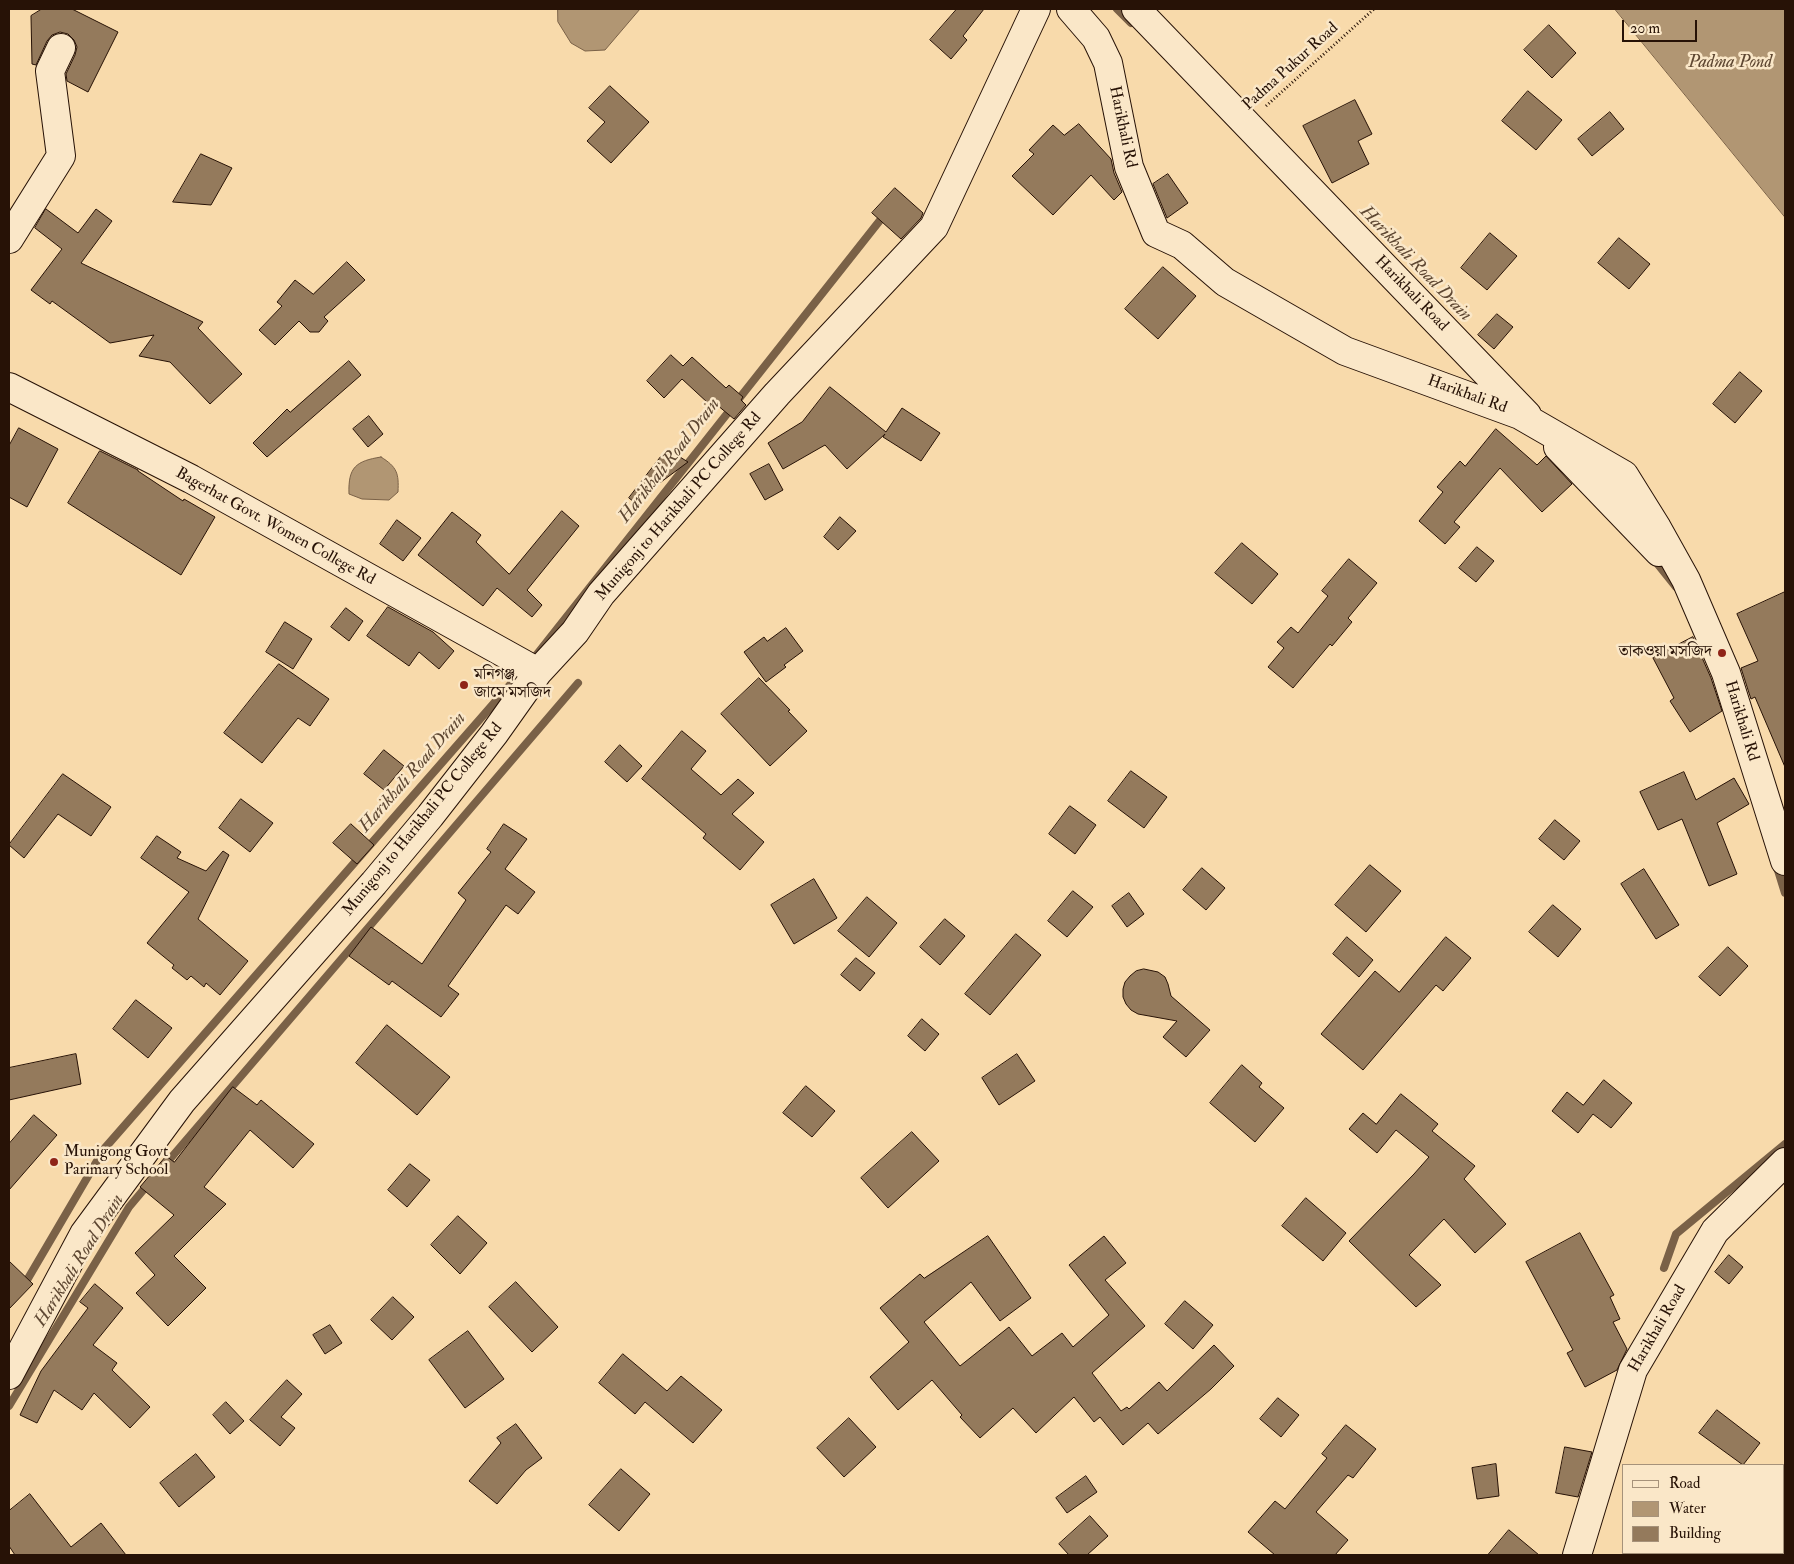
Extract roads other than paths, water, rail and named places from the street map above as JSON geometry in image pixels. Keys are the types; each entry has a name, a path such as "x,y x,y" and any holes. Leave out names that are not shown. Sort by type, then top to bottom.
{"street":[{"name":"Munigonj to Harikhali PC College Rd","path":"9,1375 84,1234 182,1101 374,883 430,816 494,734 538,672 575,632 600,594 777,394 934,228 1036,9"},
{"name":"Harikhali Rd","path":"1071,9 1096,38 1108,64 1129,167 1156,233 1182,245 1225,282 1345,351 1520,415 1624,476 1657,528 1686,580 1726,672 1785,861"},
{"name":"Harikhali Road","path":"1136,9 1686,580"},
{"path":"9,239 61,156 50,72 61,48"},
{"name":"Bagerhat Govt. Women College Rd","path":"9,388 190,479 538,672"},
{"name":"Harikhali Road","path":"1577,1555 1633,1370 1715,1231 1785,1162"}],"water":[{"path":"558,9 640,9 605,50 585,51 571,43 558,22"},
{"name":"Padma Pond","path":"1615,9 1785,9 1785,217"},
{"path":"381,457 391,464 396,471 398,492 389,500 362,499 349,494 350,477 355,467 365,461"}],"waterway":[{"path":"1117,9 1131,23"},
{"name":"Harikhali Road Drain","path":"534,658 885,214"},
{"path":"1652,557 1676,587"},
{"name":"Harikhali Road Drain","path":"23,1287 104,1149 523,670"},
{"name":"Harikhali Road Drain","path":"164,1166 578,683"},
{"path":"1776,864 1785,893"},
{"path":"1664,1268 1676,1234 1785,1144"},
{"name":"Harikhali Road Drain","path":"9,1406 129,1207 150,1182"}],"place":[{"name":"তাকওয়া মসজিদ","path":"1722,653"},
{"name":"মনিগঞ্জ জামে মসজিদ","path":"464,685"},
{"name":"Munigong Govt Parimary School","path":"54,1162"}]}
